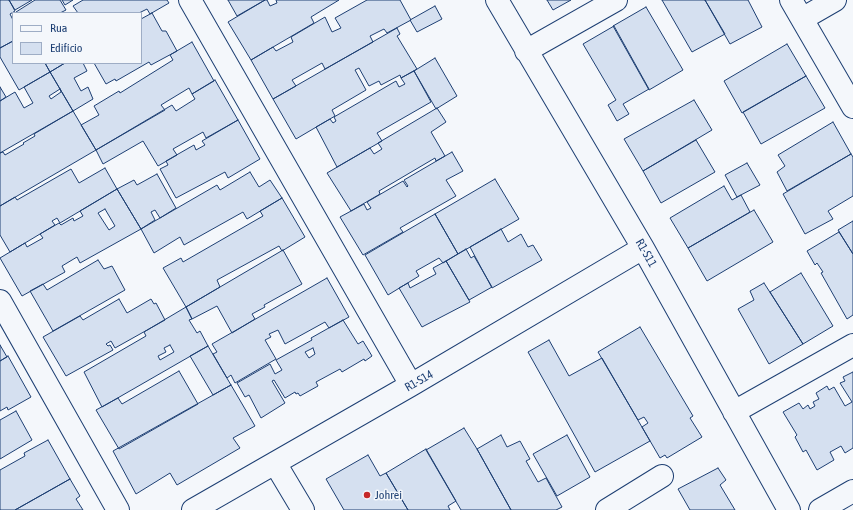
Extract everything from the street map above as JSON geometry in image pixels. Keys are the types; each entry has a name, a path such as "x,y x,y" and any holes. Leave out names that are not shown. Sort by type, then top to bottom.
{"street":[{"path":"190,0 411,385"},
{"name":"R1-S11","path":"497,0 643,248 790,510"},
{"path":"526,51 616,0"},
{"path":"791,0 853,107"},
{"path":"802,19 835,0"},
{"name":"R1-S14","path":"193,510 411,385 643,248"},
{"path":"0,301 118,510"},
{"path":"734,412 853,346"},
{"path":"275,463 303,510"},
{"path":"607,510 662,476"},
{"path":"820,510 853,491"}],"building":[{"path":"0,0 9,0 15,11 10,14 12,18 12,42 0,48"},
{"path":"9,0 32,0 15,10"},
{"path":"35,0 60,0 66,10 62,12 16,12"},
{"path":"62,0 73,0 65,5"},
{"path":"83,0 167,0 169,3 150,14 147,9 141,12 77,12 73,6"},
{"path":"228,0 265,0 237,16"},
{"path":"267,0 270,6 277,3 276,0 339,0 311,17 314,23 251,60 228,22"},
{"path":"367,0 400,0 411,20 387,33 384,29 370,36 373,42 325,69 322,63 292,80 296,86 273,99 251,60 273,47 276,51 293,42 291,37 325,17 332,32 341,28 335,18"},
{"path":"547,0 571,0 553,10"},
{"path":"662,0 705,0 725,34 692,52"},
{"path":"705,0 748,0 762,27 730,44"},
{"path":"435,6 442,19 417,32 410,20"},
{"path":"646,7 683,70 649,90 613,26"},
{"path":"152,13 162,31 166,31 177,51 151,65 149,62 116,81 115,79 106,84 95,64 142,64 142,18"},
{"path":"614,26 649,89 623,104 629,114 617,121 608,105 616,100 583,44"},
{"path":"397,28 400,34 397,36 417,69 401,78 400,75 381,85 379,81 369,86 359,68 355,70 366,90 332,110 335,116 296,139 273,99"},
{"path":"12,42 12,64 46,64 50,72 19,90 0,57 0,48"},
{"path":"192,42 214,81 192,94 189,88 161,105 165,110 96,150 81,125 99,115 94,106 119,91 120,93 173,60 170,55"},
{"path":"787,44 806,76 742,113 724,81"},
{"path":"435,58 457,96 436,109 414,71"},
{"path":"46,64 63,64 50,72"},
{"path":"63,64 84,64 87,71 74,78 81,91 88,87 93,99 73,111 50,72"},
{"path":"414,71 431,102 377,133 382,141 337,167 316,127 330,119 333,123 336,121 334,117 396,81 399,87 405,84 401,78"},
{"path":"50,72 73,111 0,153 0,101 15,92 24,108 33,103 24,87","holes":["60,89 61,92 51,99 49,96"]},
{"path":"806,76 825,108 761,144 743,112"},
{"path":"215,80 238,120 206,138 203,132 173,149 177,155 158,166 143,141 103,164 96,150 172,105 176,111 195,99 192,94"},
{"path":"0,87 6,97 0,101"},
{"path":"694,100 712,130 643,171 624,139"},
{"path":"437,108 446,122 431,132 445,156 436,161 435,158 379,191 380,194 351,211 327,173 370,148 374,154 382,149 378,143"},
{"path":"73,111 96,150 0,206 0,153 3,152 5,155 24,144 23,143 35,136 34,134"},
{"path":"238,120 260,159 228,178 225,172 176,198 160,169 168,165 166,161 194,145 196,150 205,145 202,141"},
{"path":"833,122 851,154 787,191 777,172 785,166 778,155"},
{"path":"696,140 715,172 661,203 643,171"},
{"path":"452,152 463,171 446,180 456,196 400,228 403,232 363,255 340,217 364,204 367,210 371,208 367,202 403,181 407,187 408,186 404,180"},
{"path":"851,154 853,157 853,196 828,211 833,219 805,234 783,194"},
{"path":"747,163 760,185 737,197 725,175"},
{"path":"105,168 117,189 60,223 57,218 52,221 55,225 10,252 0,235 0,206 15,197 17,200 71,169 79,183"},
{"path":"250,172 259,187 270,180 282,198 247,219 243,212 184,245 180,237 154,253 141,229 217,185 220,190"},
{"path":"157,174 176,208 160,218 155,210 151,212 155,220 141,229 117,189 134,180 137,185"},
{"path":"495,179 519,219 458,254 435,214"},
{"path":"724,186 732,200 741,195 750,212 688,248 670,218"},
{"path":"117,189 141,229 80,263 77,257 62,266 65,272 22,296 0,258 25,243 27,247 43,238 40,234 59,223 61,225 73,218 74,221 83,216 80,211","holes":["105,209 115,226 109,230 98,213"]},
{"path":"282,198 305,237 282,251 279,246 217,280 220,287 186,307 163,268 181,258 183,262 263,216 260,211"},
{"path":"754,210 773,242 707,281 688,248"},
{"path":"435,214 458,254 443,263 439,258 416,271 419,276 388,295 365,255"},
{"path":"853,221 853,254 838,230"},
{"path":"501,229 508,242 521,234 528,247 533,245 542,260 492,288 470,247"},
{"path":"839,232 853,254 853,315 847,319 821,273 823,272 817,263 815,265 807,251"},
{"path":"466,249 471,258 474,256 492,287 469,300 446,261"},
{"path":"283,250 302,284 264,305 265,307 252,314 255,319 232,333 217,306 192,319 186,307"},
{"path":"98,260 104,269 112,266 125,290 53,331 30,291 43,284 47,290"},
{"path":"446,261 470,302 422,327 399,288 408,283 410,288 436,274 433,268"},
{"path":"801,273 833,326 803,344 770,292"},
{"path":"327,278 349,317 329,328 325,322 285,344 278,330 269,334 271,337 265,340 276,359 235,383 231,375 227,378 213,354 217,352 212,344"},
{"path":"764,283 803,344 769,364 738,309 754,300 750,291"},
{"path":"119,299 127,313 151,299 154,304 156,303 165,320 115,348 111,341 106,344 108,346 110,345 113,350 66,376 43,337 80,316 83,320"},
{"path":"186,307 192,319 189,320 197,333 200,331 208,346 102,407 84,372 146,336 144,332","holes":["170,345 174,352 160,360 158,356 166,352 164,348"]},
{"path":"343,320 358,344 363,341 372,356 342,372 340,369 316,382 318,386 300,396 295,392 285,398 274,380 272,381 285,403 261,418 249,395 245,397 237,383 270,364 275,374 282,370 276,360 312,340 311,338","holes":["313,348 315,354 309,358 305,352"]},
{"path":"640,327 693,416 690,418 702,437 667,458 665,455 660,458 642,427 648,423 644,417 638,420 598,352"},
{"path":"549,340 569,376 602,358 650,441 595,472 528,352"},
{"path":"0,345 7,357 0,361"},
{"path":"208,346 231,385 213,395 190,356"},
{"path":"8,356 31,397 8,410 7,407 0,411 0,361"},
{"path":"179,371 198,404 119,449 96,410 118,398 122,404"},
{"path":"853,372 853,448 845,453 841,446 830,452 834,460 817,470 806,450 803,452 795,437 797,435 783,412 799,403 803,409 808,405 810,409 815,406 813,402 819,399 816,393 827,386 829,390 834,387 845,406 852,402 840,383 845,381 843,377"},
{"path":"231,385 255,426 233,438 240,448 177,485 170,473 136,494 113,451"},
{"path":"16,411 32,440 0,459 0,420"},
{"path":"464,428 511,510 461,510 426,450"},
{"path":"501,435 507,447 520,441 530,459 526,461 538,482 546,478 562,507 556,510 511,510 477,449"},
{"path":"567,435 590,477 557,496 533,454"},
{"path":"48,440 70,479 15,510 0,510 0,470 25,456 24,453"},
{"path":"426,449 456,501 448,506 450,510 408,510 386,473"},
{"name":"Johrei","path":"368,455 380,476 386,473 408,510 344,510 326,479"},
{"path":"718,468 726,480 720,485 735,510 690,510 678,489"},
{"path":"70,479 80,496 76,499 83,510 15,510"}],"place":[{"name":"Johrei","path":"367,495"}]}
